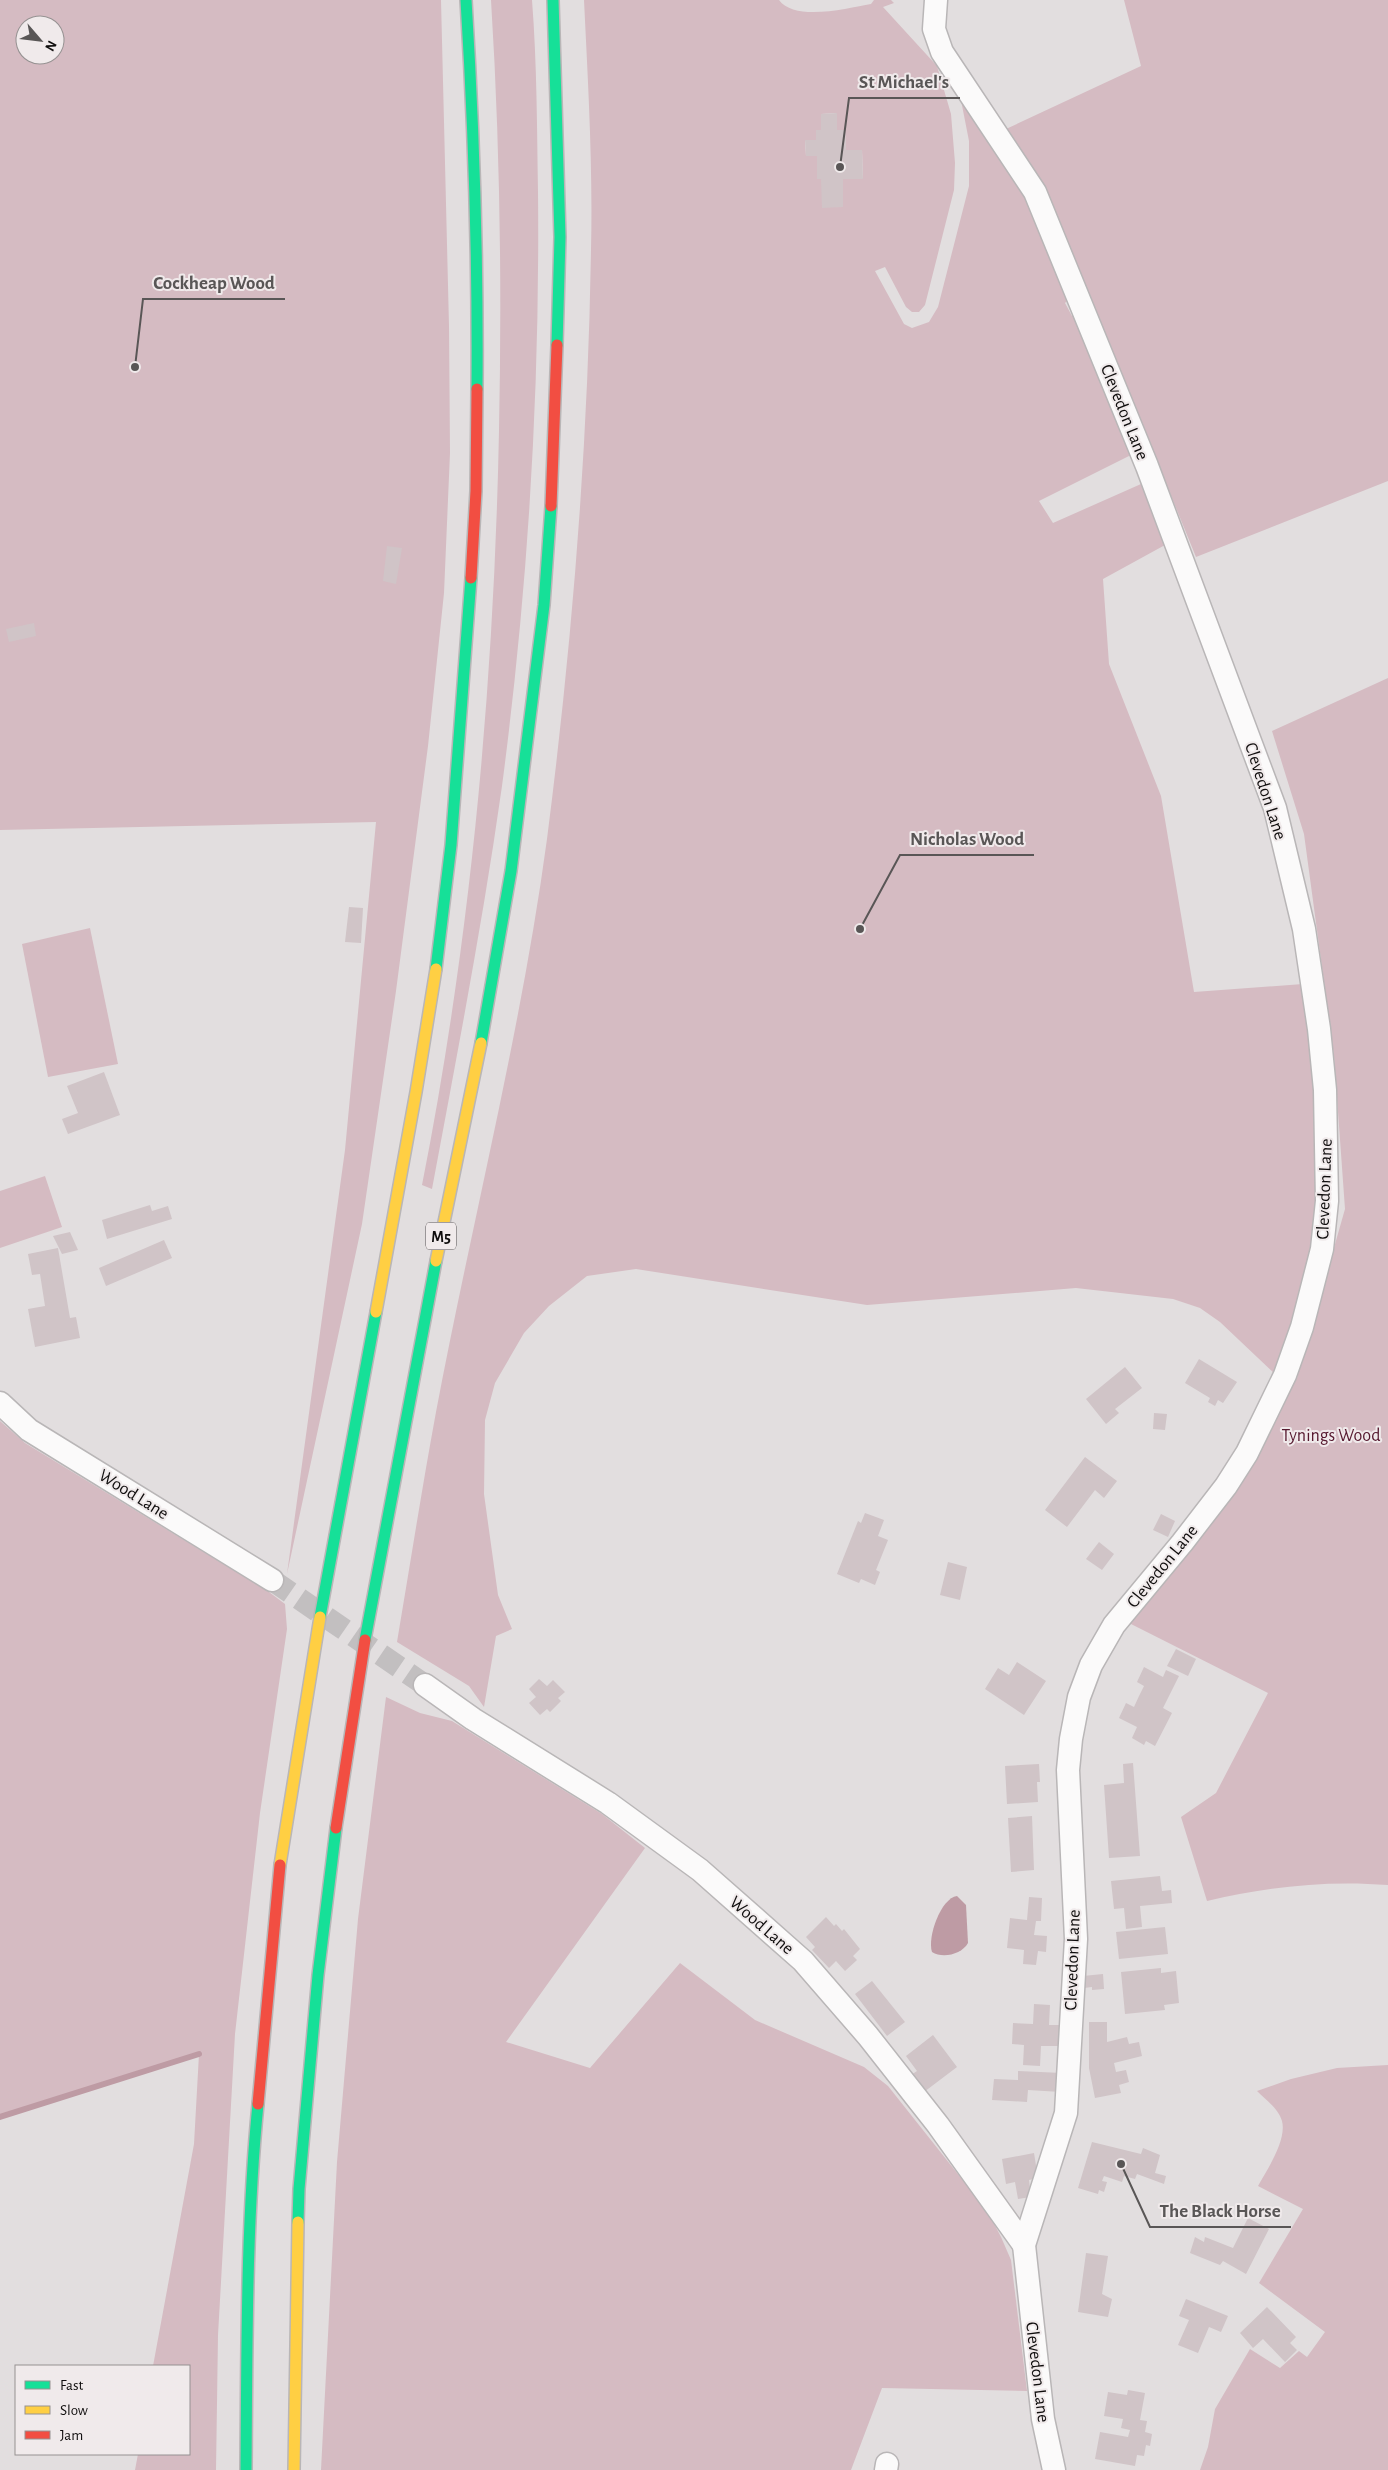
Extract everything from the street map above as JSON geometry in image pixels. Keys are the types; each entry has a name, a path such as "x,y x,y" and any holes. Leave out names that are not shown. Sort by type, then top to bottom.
{"highway":[{"path":"246,2470 247,2284 251,2177 280,1867 324,1595 416,1092 437,961 451,844 476,491 478,292 473,109 466,0"},
{"name":"M5","path":"294,2470 299,2189 318,1976 333,1852 356,1689 435,1267 468,1108 508,889 544,606 554,457 560,237 553,0"}],"street":[{"name":"Clevedon Lane","path":"936,0 933,14 934,30 942,52 1034,192 1147,466 1275,808 1304,929 1319,1029 1326,1098 1327,1201 1322,1249 1302,1327 1285,1375 1247,1453 1226,1486 1182,1544 1114,1625 1091,1665 1079,1697 1071,1739 1068,1770 1076,1939 1066,2112 1024,2245 1043,2419 1054,2470"},
{"name":"Wood Lane","path":"0,1403 29,1430 272,1580"},
{"name":"Wood Lane","path":"425,1684 473,1719 608,1804 692,1864 803,1961 868,2036 938,2125 1024,2245"}],"green space":[{"path":"0,0 441,0 449,326 450,453 444,593 428,746 396,991 362,1224 287,1574 345,1150 376,822 0,830"},
{"path":"491,0 532,0 536,72 538,192 537,341 534,415 519,638 502,786 478,938 432,1189 422,1185 439,1092 467,904 477,810 492,621 499,431 500,215"},
{"path":"584,0 779,0 787,7 809,12 822,12 871,4 874,0 891,0 894,3 883,7 937,66 951,114 955,163 954,190 925,305 919,312 912,312 906,307 885,267 875,271 904,324 912,328 929,322 938,307 969,186 969,141 959,90 1034,206 1073,295 1065,303 1072,316 1081,315 1133,454 1039,501 1053,523 1141,484 1165,545 1103,579 1109,664 1161,796 1194,992 1303,984 1312,1048 1317,1168 1313,1236 1306,1284 1276,1375 1220,1322 1200,1308 1173,1299 1076,1288 867,1305 636,1269 587,1276 549,1306 524,1333 495,1383 485,1420 484,1494 498,1595 512,1629 496,1636 484,1707 469,1686 397,1642 436,1412 524,983 547,839 556,766 577,545 589,324 591,187","holes":["836,113 837,130 845,130 846,150 862,150 863,178 818,179 817,156 806,156 805,141 816,140 816,130 821,130 821,114"]},
{"path":"1124,0 1388,0 1388,481 1196,557 1075,260 1006,129 1141,66"},
{"name":"Tynings Wood","path":"1388,678 1388,1885 1319,1884 1274,1888 1207,1901 1181,1817 1216,1793 1268,1693 1125,1621 1269,1431 1297,1378 1345,1209 1334,1056 1304,834 1272,731"},
{"path":"90,928 118,1064 48,1077 22,944"},
{"path":"45,1176 62,1227 0,1248 0,1191"},
{"path":"0,1421 25,1443 269,1592 285,1604 287,1629 260,1813 235,2034 218,2335 216,2470 135,2470 138,2455 190,2455 190,2365 153,2365 194,2144 199,2054 0,2117"},
{"path":"386,1697 420,1713 452,1721 602,1814 645,1848 506,2042 590,2068 680,1963 755,2020 864,2067 888,2086 988,2212 1001,2237 1011,2260 1027,2391 882,2388 851,2470 321,2470 337,2162 358,1919"},
{"path":"1388,2065 1388,2470 1200,2470 1208,2447 1215,2409 1250,2349 1280,2368 1299,2351 1307,2357 1325,2332 1259,2283 1303,2209 1258,2186 1279,2146 1283,2129 1278,2113 1257,2091 1291,2079 1337,2068"}],"shaded area":[{"path":"957,1896 966,1905 968,1943 957,1953 947,1955 936,1954 932,1952 931,1945 933,1928 946,1903 951,1898"}],"building":[{"path":"837,113 837,130 845,130 846,150 862,150 863,179 843,179 843,207 822,208 821,179 817,179 817,156 806,156 805,140 816,140 816,130 821,130 821,114"},
{"path":"387,546 402,548 396,584 383,581"},
{"path":"34,623 36,636 9,642 6,629"},
{"path":"349,907 363,908 361,943 345,942"},
{"path":"104,1072 120,1115 68,1134 62,1119 78,1113 67,1086"},
{"path":"150,1205 152,1211 168,1206 172,1219 107,1239 102,1220"},
{"path":"70,1232 78,1250 62,1254 53,1236"},
{"path":"164,1240 172,1258 106,1286 99,1268"},
{"path":"58,1248 70,1318 76,1317 80,1338 35,1347 28,1309 45,1306 40,1274 32,1275 28,1254"},
{"path":"1199,1359 1237,1382 1223,1403 1218,1400 1215,1406 1208,1402 1210,1398 1185,1383"},
{"path":"1125,1367 1142,1388 1115,1409 1119,1413 1106,1424 1086,1399"},
{"path":"1154,1413 1167,1414 1165,1430 1153,1429"},
{"path":"1085,1457 1117,1481 1104,1498 1095,1490 1067,1527 1045,1510"},
{"path":"865,1513 884,1520 878,1536 888,1540 876,1570 880,1572 875,1585 861,1579 859,1583 837,1574 858,1521 861,1523"},
{"path":"1161,1514 1175,1521 1168,1537 1153,1530"},
{"path":"1099,1542 1114,1554 1102,1570 1086,1559"},
{"path":"948,1562 967,1567 960,1600 940,1595"},
{"path":"1176,1649 1196,1659 1188,1676 1167,1666"},
{"path":"1017,1662 1046,1681 1024,1715 985,1689 998,1668 1009,1675"},
{"path":"1144,1667 1163,1677 1166,1670 1179,1676 1163,1708 1172,1713 1155,1746 1146,1741 1144,1745 1132,1738 1137,1727 1119,1718 1126,1703 1134,1707 1144,1686 1137,1682"},
{"path":"539,1679 547,1686 553,1680 565,1692 558,1698 561,1701 550,1712 547,1709 540,1715 529,1703 536,1697 529,1689"},
{"path":"1133,1763 1140,1856 1109,1858 1104,1785 1124,1783 1123,1764"},
{"path":"1039,1764 1040,1782 1037,1782 1038,1802 1007,1804 1005,1766"},
{"path":"1032,1816 1034,1870 1011,1872 1008,1818"},
{"path":"1160,1876 1162,1891 1171,1890 1172,1903 1140,1906 1142,1927 1126,1929 1124,1908 1114,1909 1111,1881"},
{"path":"1029,1897 1042,1898 1041,1921 1036,1921 1034,1935 1047,1936 1046,1952 1038,1951 1036,1965 1023,1964 1024,1950 1007,1948 1010,1918 1027,1920"},
{"path":"826,1917 834,1926 836,1924 842,1931 844,1929 860,1949 853,1956 857,1960 845,1971 836,1961 829,1968 812,1950 815,1947 806,1937"},
{"path":"1165,1927 1168,1954 1119,1959 1116,1932"},
{"path":"1161,1968 1161,1973 1176,1971 1179,2003 1164,2005 1165,2010 1125,2014 1121,1972"},
{"path":"1103,1974 1104,1989 1092,1990 1092,1987 1084,1988 1083,1976"},
{"path":"872,1981 905,2022 887,2036 855,1994"},
{"path":"1034,2004 1050,2005 1049,2025 1064,2025 1063,2046 1041,2046 1040,2066 1023,2065 1024,2045 1012,2044 1013,2023 1033,2024"},
{"path":"1089,2022 1107,2022 1107,2042 1127,2037 1129,2044 1139,2042 1142,2056 1114,2063 1116,2072 1126,2070 1129,2082 1119,2085 1121,2093 1095,2098 1089,2068"},
{"path":"933,2035 957,2067 924,2092 911,2075 917,2071 906,2056"},
{"path":"1018,2071 1062,2073 1061,2092 1028,2090 1027,2102 992,2100 994,2079 1018,2080"},
{"path":"1092,2142 1141,2154 1143,2148 1160,2155 1155,2173 1166,2176 1164,2184 1137,2174 1135,2179 1124,2176 1122,2182 1104,2176 1102,2181 1107,2182 1104,2192 1099,2190 1098,2194 1078,2188"},
{"path":"1034,2153 1038,2178 1029,2180 1031,2197 1018,2199 1015,2182 1006,2184 1002,2159"},
{"path":"1248,2218 1269,2229 1246,2274 1223,2261 1220,2265 1190,2253 1195,2237 1204,2242 1205,2237 1233,2248"},
{"path":"1086,2253 1108,2256 1102,2294 1112,2299 1108,2317 1078,2312"},
{"path":"1186,2299 1228,2316 1221,2332 1209,2327 1198,2353 1178,2345 1189,2320 1179,2316"},
{"path":"1267,2307 1296,2337 1290,2343 1297,2350 1285,2362 1263,2339 1253,2348 1240,2333"},
{"path":"1128,2390 1145,2393 1140,2420 1147,2421 1145,2432 1152,2434 1150,2446 1146,2445 1144,2456 1137,2455 1135,2466 1095,2459 1100,2432 1128,2437 1130,2430 1121,2428 1123,2419 1104,2416 1108,2392 1127,2395"}],"waterway":[{"path":"0,2117 199,2054"}],"tunnel":[{"path":"272,1580 425,1685"}],"traffic: fast":[{"path":"466,0 475,194 477,389"},
{"path":"553,0 560,237 557,345"},
{"path":"481,1043 511,871 544,605 551,506"},
{"path":"436,969 451,845 471,578"},
{"path":"365,1640 436,1261"},
{"path":"320,1617 376,1312"},
{"path":"298,2222 299,2189 318,1975 336,1828"},
{"path":"246,2470 249,2241 258,2104"}],"traffic: slow":[{"path":"376,1312 436,969"},
{"path":"436,1261 481,1043"},
{"path":"280,1865 320,1617"},
{"path":"294,2470 298,2222"}],"traffic: jam":[{"path":"551,506 557,345"},
{"path":"471,578 476,491 477,389"},
{"path":"336,1828 365,1640"},
{"path":"258,2104 280,1865"}],"place":[{"name":"St Michael's","path":"840,167"},
{"name":"Cockheap Wood","path":"135,367"},
{"name":"Nicholas Wood","path":"860,929"},
{"name":"The Black Horse","path":"1121,2164"}]}
